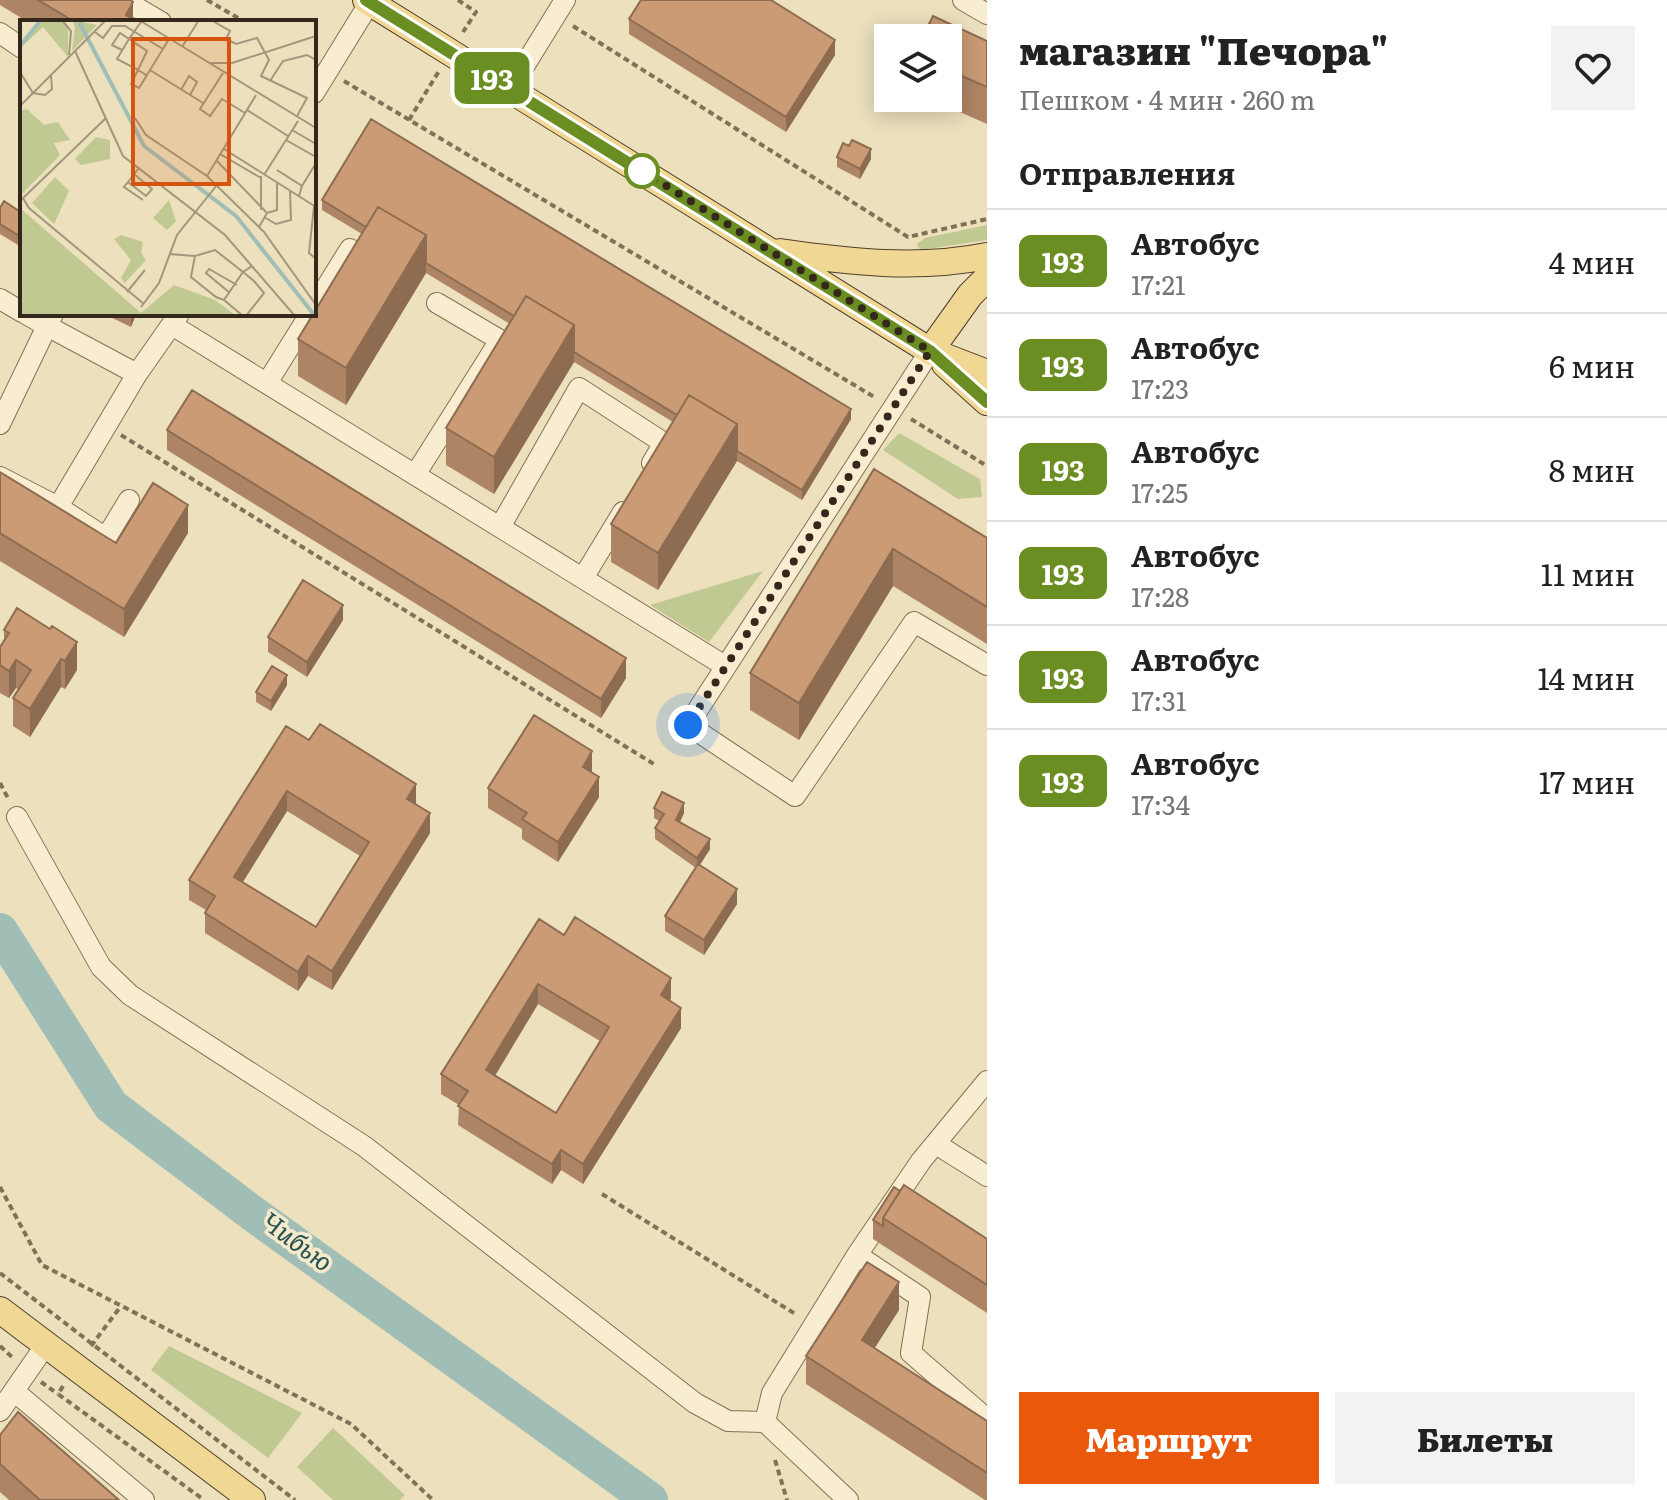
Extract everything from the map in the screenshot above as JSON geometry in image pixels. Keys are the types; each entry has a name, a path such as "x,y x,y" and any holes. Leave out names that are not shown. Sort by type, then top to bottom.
{"main road":[{"path":"368,1 930,351 987,402"},
{"path":"770,251 860,263 912,265 987,256"},
{"path":"930,351 970,295 987,278"},
{"path":"930,351 987,373"},
{"path":"0,1310 252,1500"}],"street":[{"path":"124,0 158,20"},
{"path":"963,0 987,14"},
{"path":"316,90 368,1"},
{"path":"510,89 560,8"},
{"path":"0,33 20,47"},
{"path":"316,304 350,249"},
{"path":"0,299 20,311"},
{"path":"415,475 500,340 437,303"},
{"path":"267,383 309,316"},
{"path":"58,507 137,374 176,319 267,383 725,666"},
{"path":"0,424 6,397 50,320 137,374"},
{"path":"930,351 688,725 795,796 914,622 987,665"},
{"path":"500,527 579,388 664,443 583,578"},
{"path":"0,477 58,507 106,538 129,500"},
{"path":"17,817 101,967 130,995 364,1146 695,1403 728,1421 765,1422 848,1500"},
{"path":"765,1422 772,1393 857,1255 908,1192 936,1144 987,1081"},
{"path":"936,1144 987,1176"},
{"path":"857,1255 920,1297 911,1353 987,1419"},
{"path":"0,1411 47,1343"},
{"path":"15,1392 144,1500"}],"path":[{"path":"207,0 242,20"},
{"path":"560,8 908,237 987,219"},
{"path":"327,71 856,384 892,410 987,466"},
{"path":"106,426 657,766"},
{"path":"0,1187 42,1265 351,1424 433,1500"},
{"path":"602,1194 814,1324"},
{"path":"0,1273 295,1500"},
{"path":"773,1453 787,1500"}],"green space":[{"path":"987,225 987,240 920,250 917,244 925,238"},
{"path":"899,433 980,479 982,497 958,499 883,450"},
{"path":"763,571 709,642 650,605"},
{"path":"169,1346 302,1413 268,1458 151,1370"},
{"path":"333,1428 405,1495 400,1500 333,1500 297,1467"}],"building":[{"path":"38,0 133,2 126,15 135,20 72,20"},
{"path":"641,0 771,0 835,40 786,117 629,19"},
{"path":"933,16 950,24 929,24"},
{"path":"962,29 987,41 987,87 962,76"},
{"path":"371,119 851,409 802,490 737,451 737,424 689,395 677,415 574,352 574,325 526,296 514,316 426,263 426,235 378,207 366,227 322,200"},
{"path":"852,140 871,149 860,169 837,157 843,143 849,146"},
{"path":"4,201 20,212 18,235 0,224 0,208"},
{"path":"378,207 426,235 346,368 298,339 312,316 316,316 316,309"},
{"path":"526,296 574,325 494,457 446,428"},
{"path":"192,390 626,658 601,699 167,430"},
{"path":"689,395 737,424 658,553 611,524"},
{"path":"874,469 987,538 987,607 893,549 799,703 750,673"},
{"path":"0,472 116,543 153,483 188,505 124,609 0,533"},
{"path":"303,580 343,605 307,662 268,637"},
{"path":"17,608 77,642 65,661 61,659 30,709 13,698 31,670 16,660 9,671 0,665 0,647 9,633 4,630"},
{"path":"272,666 287,675 271,701 256,692"},
{"path":"534,715 592,751 583,767 599,777 558,842 522,819 527,813 488,788"},
{"path":"320,724 416,784 407,799 430,813 332,971 308,956 298,972 205,913 215,896 189,880 286,726 309,740","holes":["287,791 369,842 316,927 234,877"]},
{"path":"662,792 684,803 676,820 710,839 697,858 655,828 664,814 654,808"},
{"path":"698,864 737,889 704,940 665,916"},
{"path":"575,917 671,978 661,995 681,1008 583,1164 561,1150 552,1164 458,1106 468,1091 441,1074 539,919 564,935","holes":["538,984 609,1027 556,1113 486,1070"]},
{"path":"904,1185 987,1239 987,1285 883,1218"},
{"path":"894,1187 900,1191 883,1218 883,1226 873,1220"},
{"path":"867,1262 899,1282 862,1340 987,1421 987,1473 806,1356"},
{"path":"18,1412 119,1500 40,1500 0,1464 0,1435"}],"waterway":[{"name":"Чибью","path":"0,931 111,1106 252,1213 650,1500"}],"bus line":[{"name":"193","path":"366,0 930,351 987,402"}],"route":[{"path":"642,171 636,167 930,351 688,725"}]}
